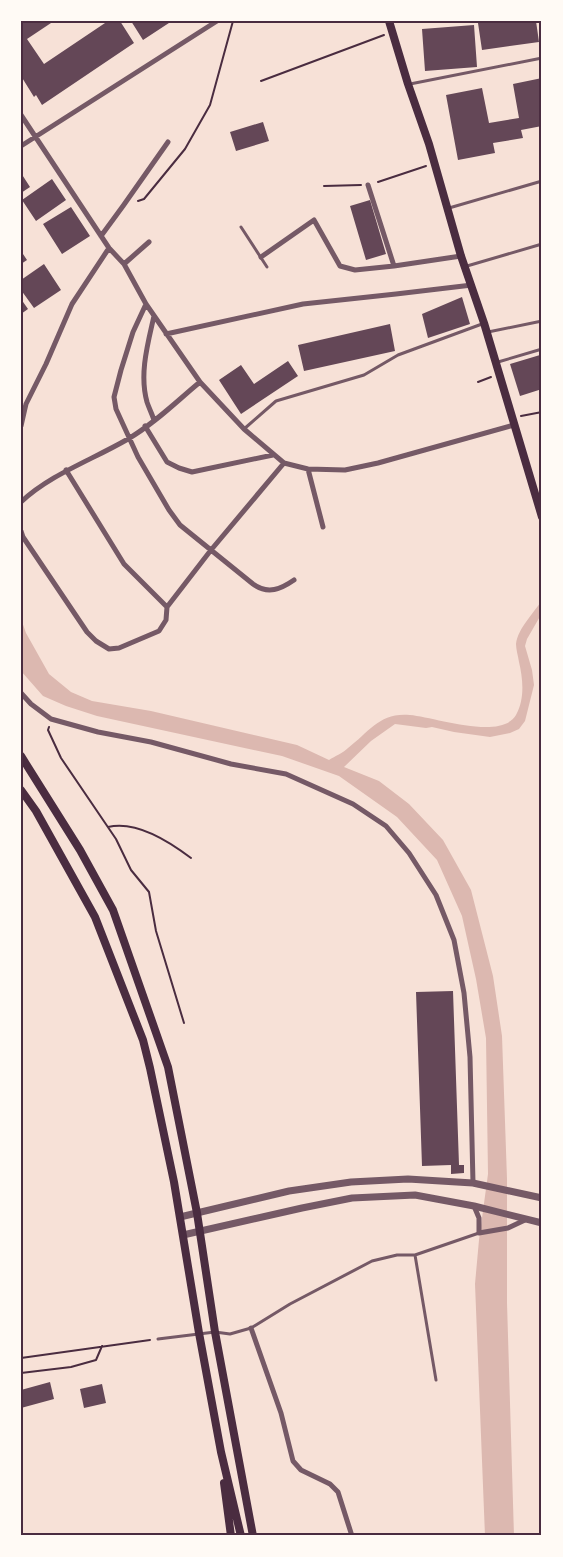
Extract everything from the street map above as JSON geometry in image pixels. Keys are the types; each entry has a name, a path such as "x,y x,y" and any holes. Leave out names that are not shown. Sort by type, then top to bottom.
{"main road":[{"path":"389,21 542,515"},
{"path":"21,756 74,841 113,910 168,1067 200,1232 215,1332 253,1536"},
{"path":"21,790 36,811 95,917 143,1040 180,1216 221,1452 241,1536"},
{"path":"221,1452 231,1536"},
{"path":"243,1483 257,1536"}],"street":[{"path":"21,146 217,21"},
{"path":"21,115 109,248 124,264 146,304 200,382 244,429 284,464 308,469 345,471 513,421"},
{"path":"101,236 168,142"},
{"path":"368,185 394,266"},
{"path":"261,257 314,220 340,266 355,270 461,256"},
{"path":"124,264 149,242"},
{"path":"21,426 26,404 72,304 109,248"},
{"path":"166,334 303,304 472,285"},
{"path":"146,304 133,332 120,370 114,397 116,409 138,457 180,525 260,589 273,591 294,580"},
{"path":"154,316 144,378 147,400 154,420"},
{"path":"21,502 66,470 129,438 200,382"},
{"path":"145,426 168,462 192,472 273,455"},
{"path":"21,531 87,632 109,649 119,648 159,631 166,620 167,607 211,550 284,464"},
{"path":"308,469 323,527"},
{"path":"66,470 124,564 167,607"},
{"path":"21,693 31,704 51,718 98,732 151,742 231,764 286,774 353,804 386,826 409,853 436,895 454,940 464,993 470,1057 473,1183"},
{"path":"180,1216 289,1191 351,1182 408,1179 473,1183 542,1198"},
{"path":"183,1235 352,1198 415,1195 474,1206 542,1223"},
{"path":"474,1206 480,1218 479,1233 508,1228 525,1220"},
{"path":"251,1328 281,1413 294,1461 301,1470 330,1484 338,1492 352,1536"}],"lane":[{"path":"408,84 542,58"},
{"path":"448,209 542,181"},
{"path":"242,227 267,267"},
{"path":"465,267 542,244"},
{"path":"487,333 542,321"},
{"path":"244,429 276,401 364,375 398,356 484,323"},
{"path":"496,362 542,349"},
{"path":"158,1339 199,1333 230,1334 251,1328 290,1304 372,1261 397,1255 415,1255 479,1233"},
{"path":"415,1255 436,1380"}],"path":[{"path":"123,206 144,200 185,149 210,105 233,21"},
{"path":"261,81 392,32"},
{"path":"324,186 368,185 434,163"},
{"path":"513,421 542,412"},
{"path":"51,718 48,730 61,758 108,827 131,870 149,892 156,931 184,1023"},
{"path":"108,827 116,825 138,828 172,844 190,858"},
{"path":"21,1358 158,1339"},
{"path":"21,1373 96,1360 102,1346"}],"shaded area":[{"path":"542,600 542,613 525,646 534,685 525,721 519,729 490,737 432,727 395,724 371,741 344,767 379,781 409,804 443,840 471,890 493,976 502,1036 514,1536 485,1536 475,1284 488,1174 486,1038 462,916 437,860 397,817 339,776 282,756 97,716 43,696 21,671 21,619 26,633 49,674 71,692 92,701 151,711 297,745 329,760 346,750 376,724 391,716 410,715 482,727 508,723 516,715 522,696 517,638"}],"building":[{"path":"21,21 54,21 27,39 44,64 108,21 120,21 134,43 42,105 21,76"},
{"path":"131,21 172,21 143,40"},
{"path":"536,21 539,42 482,50 478,23"},
{"path":"474,25 477,67 425,71 422,29"},
{"path":"542,78 542,126 521,130 523,138 493,143 495,153 458,160 446,95 482,88 489,123 519,118 513,84"},
{"path":"263,122 269,141 236,151 230,132"},
{"path":"21,173 30,187 21,193"},
{"path":"52,179 66,200 36,221 22,200"},
{"path":"370,200 386,254 366,260 350,206"},
{"path":"71,207 90,236 62,254 43,224"},
{"path":"21,251 27,260 21,264"},
{"path":"44,264 61,290 34,308 21,290 21,280"},
{"path":"462,297 470,324 428,338 422,314"},
{"path":"21,299 28,309 21,314"},
{"path":"390,324 395,351 304,371 298,345"},
{"path":"540,355 542,389 520,396 510,364"},
{"path":"288,361 298,376 241,414 219,380 241,365 254,384"},
{"path":"453,991 459,1165 464,1165 464,1173 451,1174 451,1165 422,1166 416,992"},
{"path":"50,1382 54,1399 21,1408 21,1390"},
{"path":"102,1384 106,1403 84,1408 80,1389"}]}
